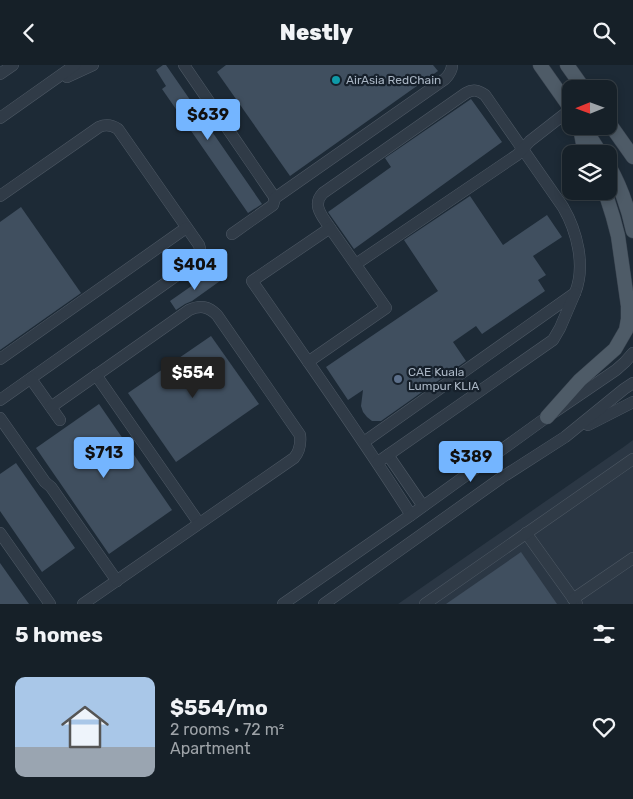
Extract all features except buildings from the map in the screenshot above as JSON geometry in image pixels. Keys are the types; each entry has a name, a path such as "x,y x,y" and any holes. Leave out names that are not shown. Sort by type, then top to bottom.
{"main road":[{"path":"540,65 562,96"},
{"path":"567,65 578,80"},
{"path":"618,127 633,141"},
{"path":"617,135 633,157"},
{"path":"617,181 629,210 633,231"},
{"path":"547,417 580,380 615,349 626,331 628,306 618,236 608,200"}],"street":[{"path":"0,74 13,65"},
{"path":"0,118 75,65"},
{"path":"40,91 93,65"},
{"path":"232,234 273,205 275,197 445,79 450,74 452,65"},
{"path":"187,66 275,197"},
{"path":"308,362 386,308 319,211 318,202 320,197 323,193 466,93 471,90 485,95 562,207 571,225 578,247 579,279 560,328 553,340 378,462"},
{"path":"356,264 517,155 530,141 562,116"},
{"path":"0,196 99,127 111,125 118,129 201,250 198,261 0,400"},
{"path":"330,227 252,281 378,462 411,515"},
{"path":"0,359 186,228"},
{"path":"364,442 574,293"},
{"path":"51,407 189,310 207,307 217,315 297,430 301,441 294,458 83,604"},
{"path":"284,604 616,370 633,353"},
{"path":"96,375 200,523"},
{"path":"31,379 60,421"},
{"path":"565,437 633,383"},
{"path":"324,604 500,478 565,437 633,401"},
{"path":"0,418 117,581"},
{"path":"388,455 423,506"},
{"path":"425,604 633,459"},
{"path":"0,533 50,604"},
{"path":"526,533 575,601 633,558"}],"shaded area":[{"path":"633,440 633,604 398,604 625,446"}],"place":[{"name":"AirAsia RedChain","path":"336,80"},
{"name":"CAE Kuala Lumpur KLIA","path":"398,379"}]}
